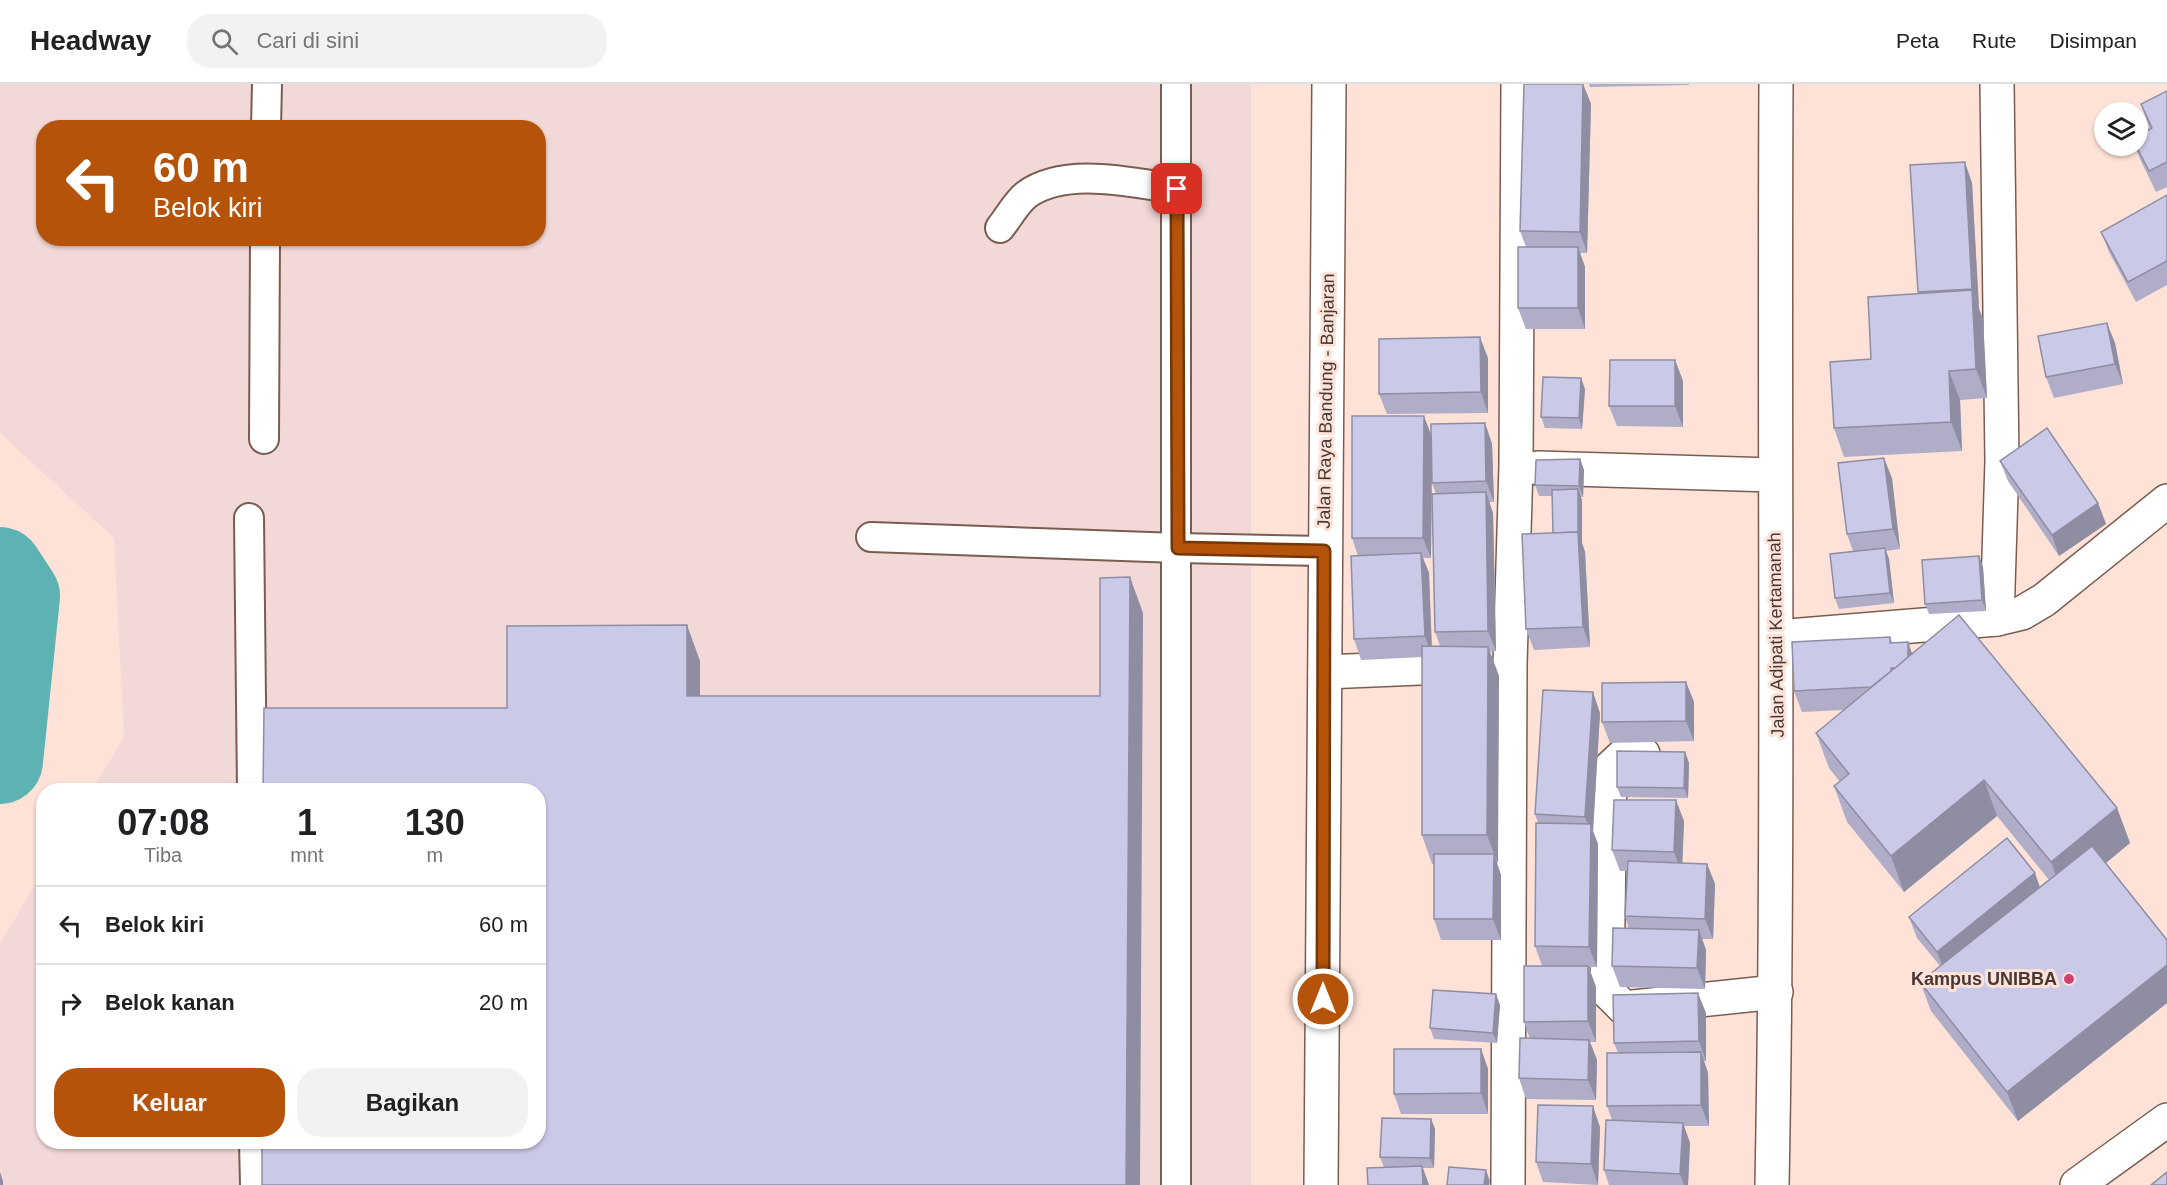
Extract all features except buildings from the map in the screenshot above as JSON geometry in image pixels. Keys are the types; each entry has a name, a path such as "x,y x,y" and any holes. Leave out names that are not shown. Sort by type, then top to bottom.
{"street":[{"name":"Jalan Raya Bandung - Banjaran","path":"1321,1185 1329,84"},
{"path":"1508,1185 1510,664 1516,466 1518,84"},
{"name":"Jalan Adipati Kertamanah","path":"1772,1185 1776,992 1777,638 1773,475 1776,84"},
{"path":"1997,84 2002,461 1997,619"},
{"path":"1516,466 1508,467 1773,475"},
{"path":"1777,638 1997,619 2022,613 2044,600 2167,501"},
{"path":"1325,672 1510,664"},
{"path":"1643,754 1624,754 1610,768 1607,991 1624,1008 1776,992"},
{"path":"2077,1185 2167,1120"}],"lane":[{"path":"266,120 267,84"},
{"path":"1176,84 1178,548 1176,1185"},
{"path":"1000,228 1026,196 1052,184 1107,179 1177,189"},
{"path":"264,439 265,246"},
{"path":"249,518 252,783"},
{"path":"871,537 1324,551"},
{"path":"255,1149 255,1185"}],"shaded area":[{"path":"0,84 1251,84 1251,1185 0,1185 0,944 36,883 36,1149 546,1149 546,783 96,783 124,737 114,538 0,433"}],"waterway":[{"path":"0,570 17,596 0,761"}],"place":[{"name":"Kampus UNIBBA","path":"2069,979"}],"route":[{"path":"1177,189 1178,548 1273,548 1324,551 1323,999"}]}
